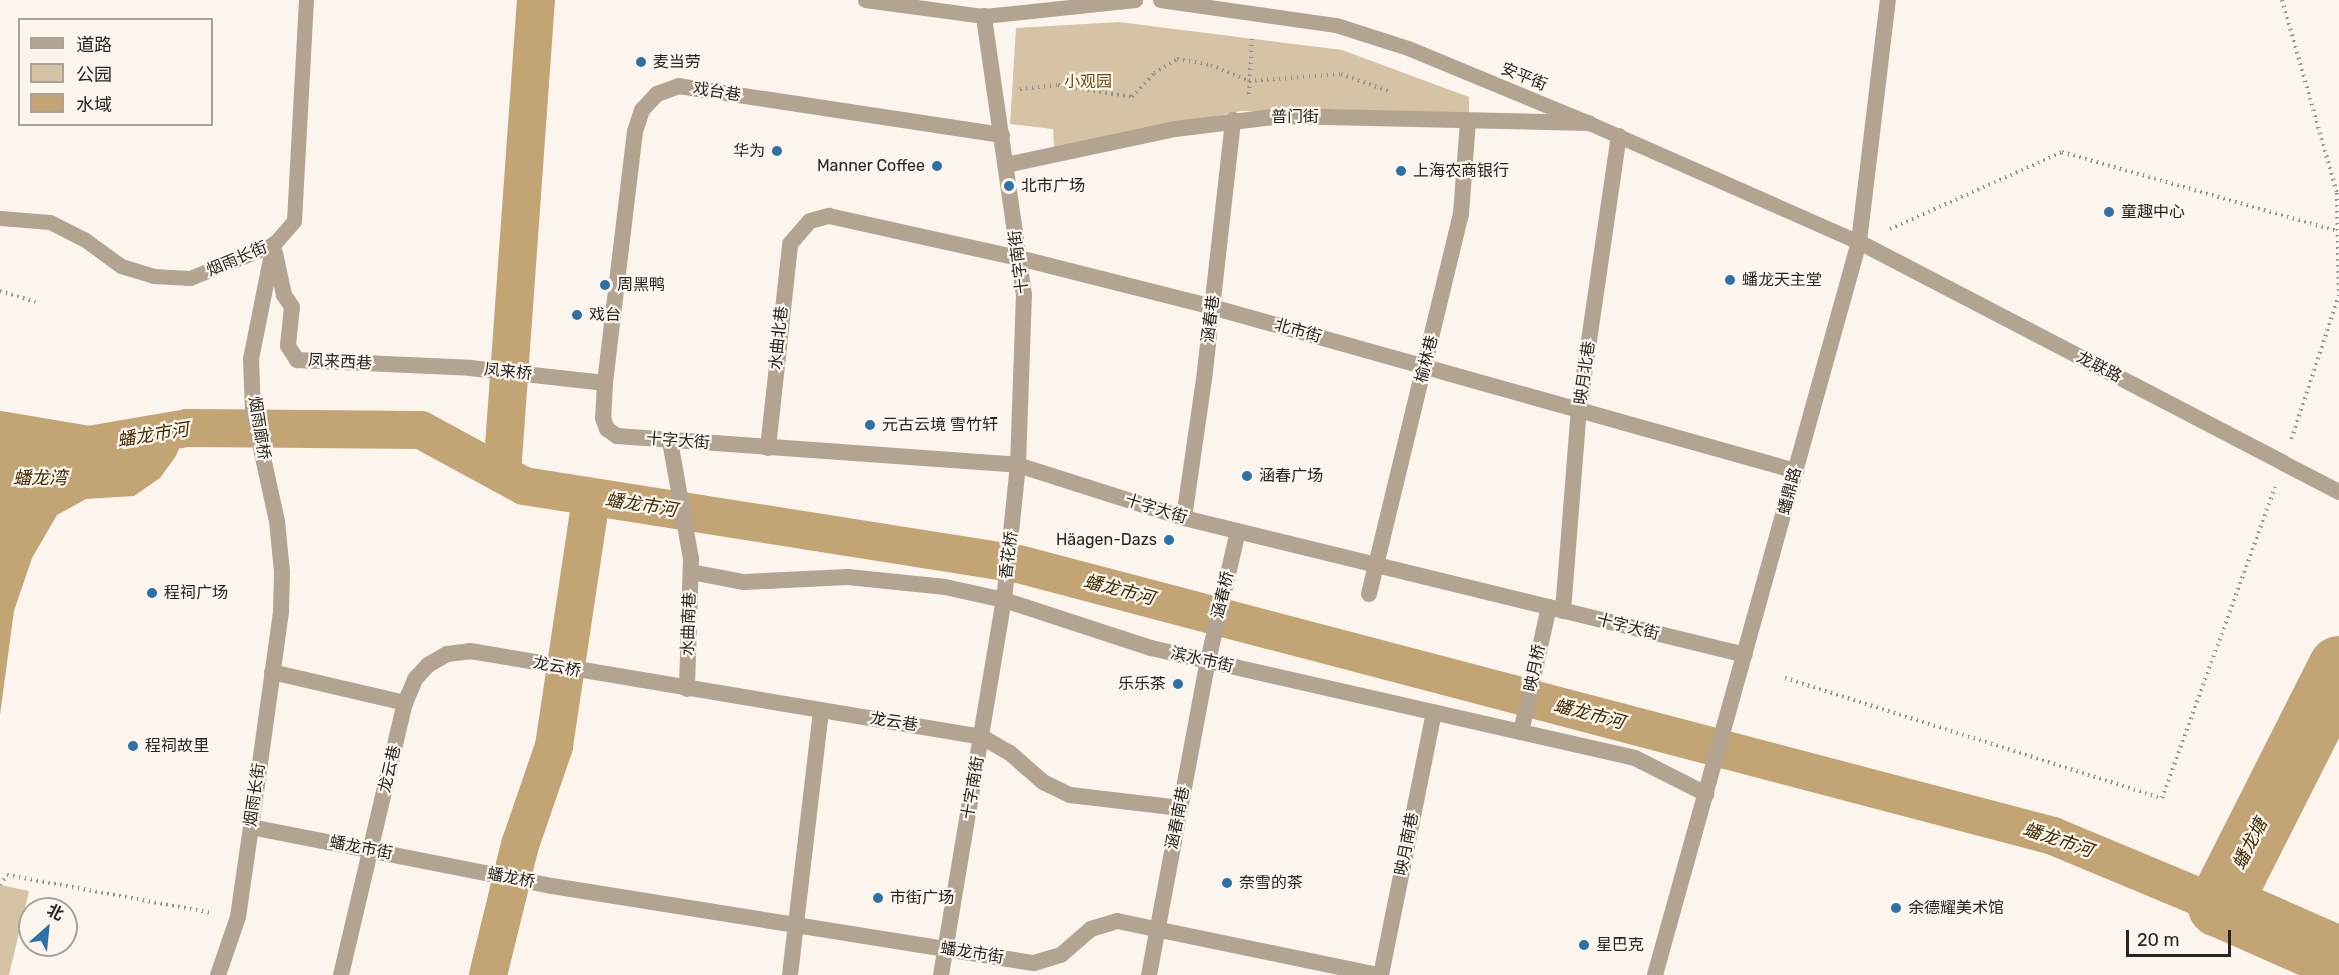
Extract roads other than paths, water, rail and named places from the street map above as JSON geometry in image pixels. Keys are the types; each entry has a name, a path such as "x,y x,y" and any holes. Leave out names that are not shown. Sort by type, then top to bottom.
{"street":[{"name":"蟠鼎路","path":"1655,975 1859,242 1887,0"},
{"name":"十字南街","path":"984,16 1024,295 1015,510"},
{"name":"戏台巷","path":"605,383 636,131 642,110 657,93 679,86 1002,135"},
{"name":"普门街","path":"1006,165 1240,120 1281,116 1589,123"},
{"name":"涵春巷","path":"1184,518 1240,120"},
{"name":"榆林巷","path":"1369,594 1374,565 1461,214 1468,120"},
{"name":"映月北巷","path":"1556,609 1579,409 1619,136"},
{"name":"北市街","path":"799,230 810,220 829,216 1019,258 1212,307 1796,471"},
{"name":"水曲北巷","path":"768,448 787,260 799,230"},
{"name":"龙联路","path":"1859,242 2281,471 2339,492"},
{"name":"凤来西巷","path":"274,244 284,295 292,307 288,346 297,360 470,368"},
{"name":"烟雨廊桥","path":"274,244 251,359 253,412 277,521 282,572 280,612"},
{"name":"凤来桥","path":"470,368 605,383"},
{"name":"十字大街","path":"605,383 603,418 607,429 617,436 1018,465 1184,518 1745,656"},
{"name":"水曲南巷","path":"670,441 673,471 691,566 687,689"},
{"name":"香花桥","path":"1004,600 1015,510"},
{"name":"涵春桥","path":"1208,659 1238,531"},
{"name":"滨水市街","path":"691,566 744,582 848,577 945,586 1004,600 1151,648 1522,730 1635,758 1706,794"},
{"name":"十字南街","path":"940,975 1004,600"},
{"name":"映月桥","path":"1522,730 1556,609"},
{"name":"烟雨长街","path":"218,975 238,917 280,612"},
{"name":"龙云巷","path":"341,975 405,703 415,679 428,665 447,654 470,651 524,660"},
{"name":"涵春南巷","path":"1149,975 1208,659"},
{"name":"龙云桥","path":"524,660 591,673"},
{"path":"273,672 405,703"},
{"name":"龙云巷","path":"591,673 982,737 1010,753 1043,782 1070,795 1180,808"},
{"path":"790,975 821,711"},
{"name":"映月南巷","path":"1379,975 1434,712"},
{"name":"蟠龙市街","path":"251,826 470,870"},
{"name":"蟠龙桥","path":"470,870 552,886"},
{"name":"蟠龙市街","path":"552,886 1034,963 1061,955 1091,929 1117,921 1379,975"}],"lane":[{"name":"烟雨长街","path":"0,218 50,222 84,238 121,266 153,276 190,278 274,244 294,221 306,0"},
{"path":"865,0 984,16 1136,0"},
{"name":"安平街","path":"1160,0 1254,11 1336,25 1408,48 1589,123 1859,242"}],"water":[{"name":"蟠龙湾","path":"187,428 176,456 160,478 134,496 86,499 57,515 32,558 14,611 0,715 0,430 89,445"}],"waterway":[{"path":"502,474 536,0"},
{"name":"蟠龙市河","path":"0,430 89,445 187,428 421,430 524,486 1018,564 2053,836 2219,905"},
{"path":"488,975 520,845 554,746 591,497"},
{"name":"蟠龙塘","path":"2339,667 2219,905 2339,958"}],"place":[{"name":"麦当劳","path":"641,62"},
{"name":"华为","path":"777,151"},
{"name":"Manner Coffee","path":"937,166"},
{"name":"上海农商银行","path":"1401,171"},
{"name":"北市广场","path":"1009,186"},
{"name":"童趣中心","path":"2109,212"},
{"name":"蟠龙天主堂","path":"1730,280"},
{"name":"周黑鸭","path":"605,285"},
{"name":"戏台","path":"577,315"},
{"name":"元古云境 雪竹轩","path":"870,425"},
{"name":"涵春广场","path":"1247,476"},
{"name":"Häagen-Dazs","path":"1169,540"},
{"name":"程祠广场","path":"152,593"},
{"name":"乐乐茶","path":"1178,684"},
{"name":"程祠故里","path":"133,746"},
{"name":"奈雪的茶","path":"1227,883"},
{"name":"市街广场","path":"878,898"},
{"name":"余德耀美术馆","path":"1896,908"},
{"name":"星巴克","path":"1584,945"}],"park label":[{"name":"小观园","path":"1088,82"}]}
